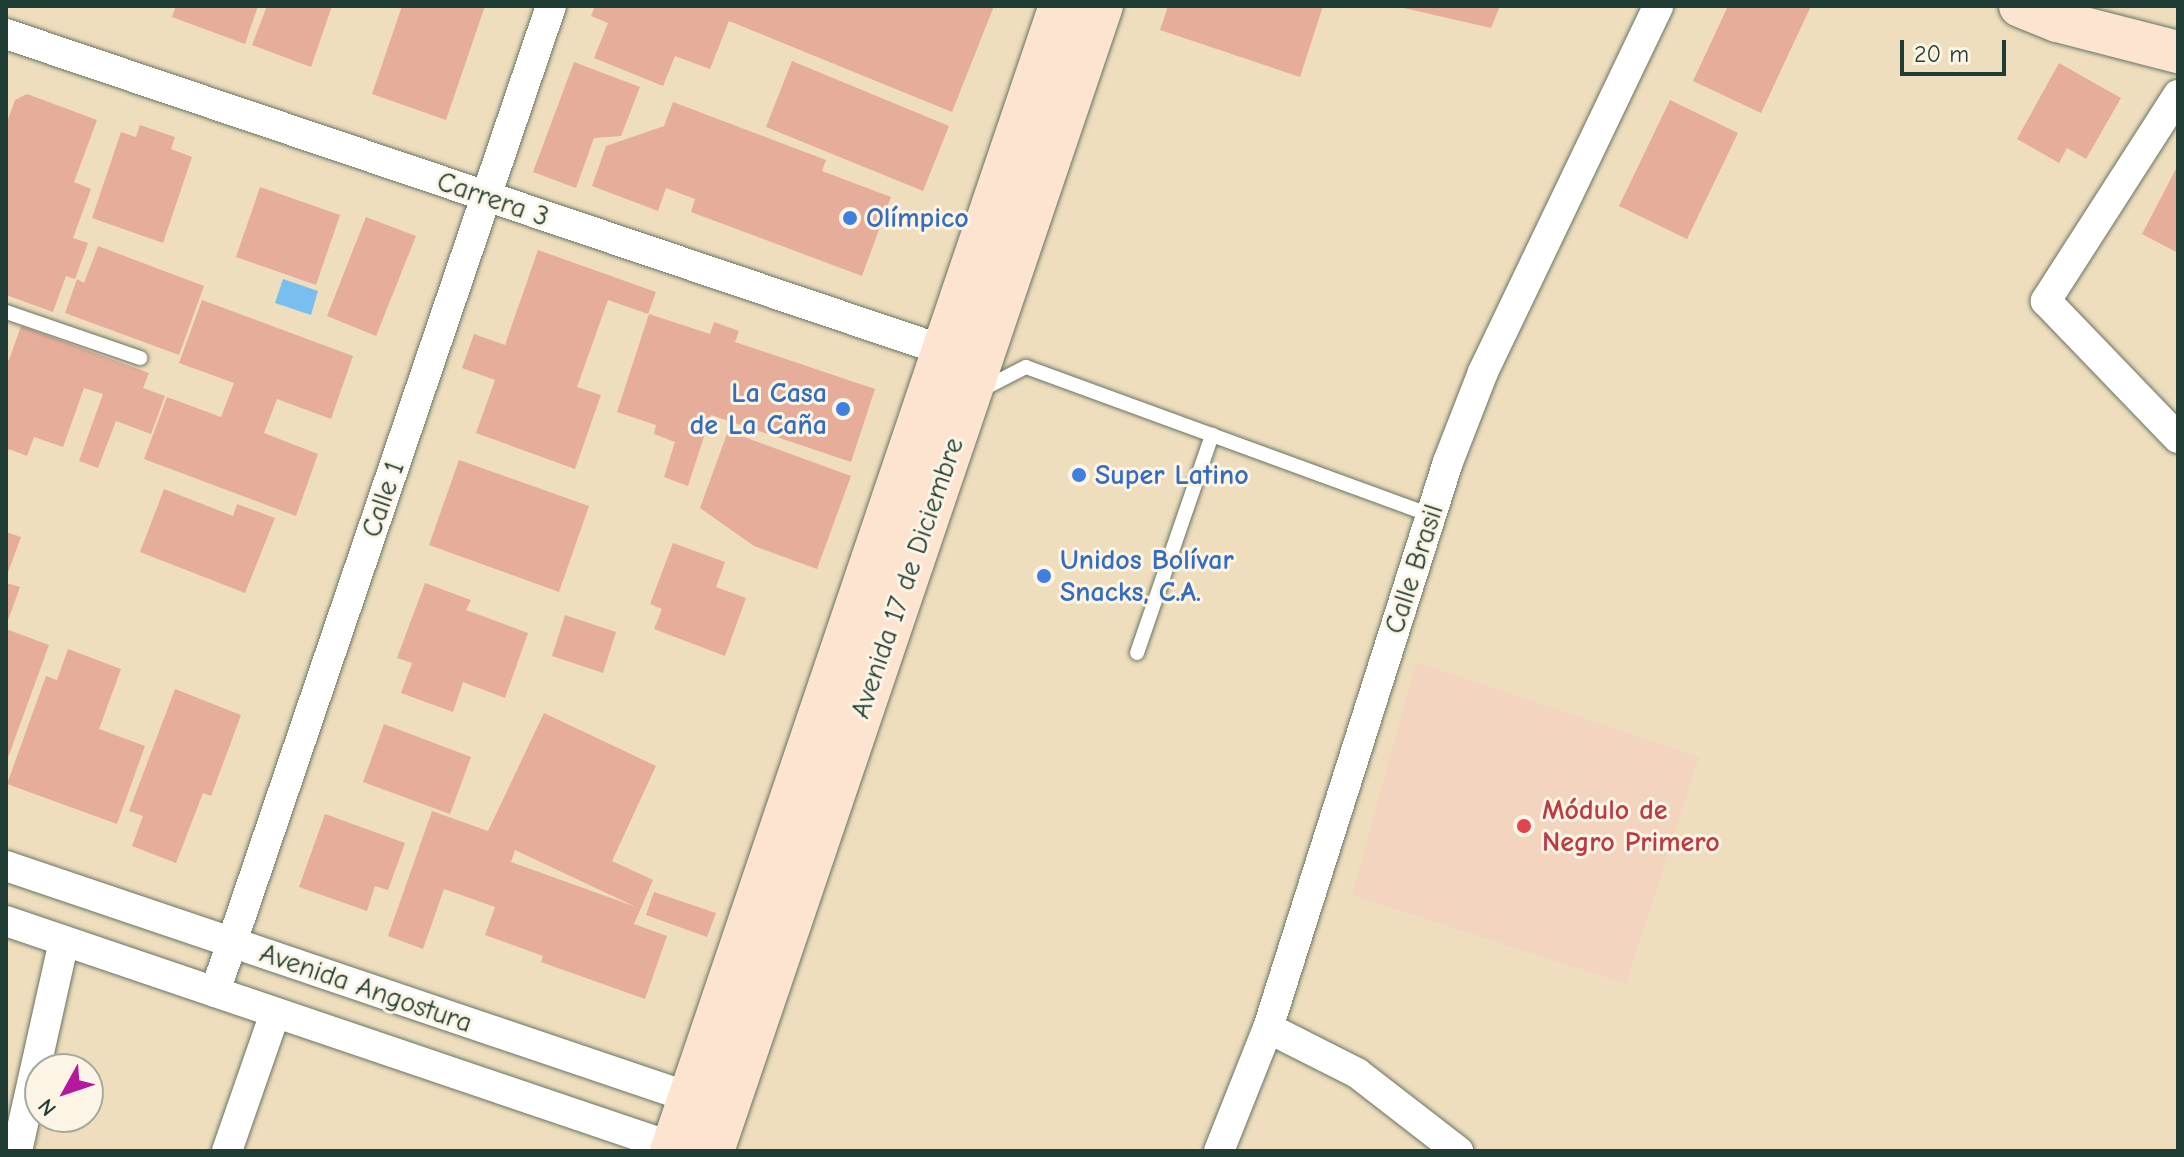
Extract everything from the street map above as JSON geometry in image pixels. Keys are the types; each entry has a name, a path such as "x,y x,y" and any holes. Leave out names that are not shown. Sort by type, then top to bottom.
{"street":[{"name":"Calle 1","path":"215,992 551,6"},
{"name":"Avenida 17 de Diciembre","path":"964,370 1060,6"},
{"name":"Avenida 17 de Diciembre","path":"685,1150 708,1103 964,370 1102,6"},
{"name":"Calle Brasil","path":"1219,1151 1268,1028 1431,515 1483,372 1658,6"},
{"path":"2020,6 2057,21 2178,52"},
{"path":"2106,6 2178,45"},
{"name":"Carrera 3","path":"6,34 486,197 964,370"},
{"path":"2178,95 2046,301 2178,438"},
{"name":"Avenida Angostura","path":"6,866 708,1103"},
{"name":"Avenida Angostura","path":"6,921 685,1150"},
{"path":"17,1151 64,941"},
{"path":"227,1151 275,1013"},
{"path":"1268,1028 1357,1073 1458,1151"}],"lane":[{"path":"6,312 140,358"},
{"path":"964,370 1026,367 1431,515"},
{"path":"1137,653 1212,435"}],"shaded area":[{"name":"Módulo de Negro Primero","path":"1416,662 1699,757 1626,984 1352,895"}],"water":[{"path":"283,279 318,291 311,315 275,303"}],"building":[{"path":"176,6 258,6 245,44 172,17"},
{"path":"267,6 332,6 311,67 252,45"},
{"path":"402,6 485,6 446,120 372,94"},
{"path":"595,6 994,6 952,112 729,21 710,69 675,56 663,86 594,58 608,23 591,16"},
{"path":"1168,6 1323,6 1300,77 1160,30"},
{"path":"1395,6 1500,6 1491,28"},
{"path":"1728,6 1811,6 1761,113 1693,81"},
{"path":"792,61 949,126 923,191 766,127"},
{"path":"574,62 640,87 621,136 594,138 576,188 533,172"},
{"path":"2059,63 2121,98 2086,159 2067,148 2059,163 2017,139"},
{"path":"27,94 97,120 74,182 91,189 73,238 88,243 75,279 66,276 53,312 6,295 6,125 15,100"},
{"path":"1670,100 1738,133 1687,239 1619,206"},
{"path":"673,102 826,160 822,171 891,197 862,276 691,212 695,199 666,188 658,211 592,186 606,146 664,126"},
{"path":"140,125 175,137 171,149 192,157 163,243 92,218 121,132 136,137"},
{"path":"2178,165 2178,253 2142,234"},
{"path":"260,187 340,215 316,285 236,257"},
{"path":"366,217 416,236 376,336 327,316"},
{"path":"98,246 204,286 179,355 65,313 77,279 84,283"},
{"path":"538,250 656,292 648,314 608,300 577,387 601,395 575,469 476,433 495,380 462,368 474,334 505,345"},
{"path":"202,300 353,356 331,419 277,399 264,433 318,454 296,516 144,459 167,397 221,417 234,383 179,363"},
{"path":"649,314 710,334 714,322 739,331 735,342 875,389 851,462 711,415 688,486 664,477 675,442 654,434 656,425 617,412"},
{"path":"21,326 149,373 143,388 165,396 151,434 116,421 98,468 79,461 103,394 84,388 63,447 34,437 27,456 9,449 6,456 6,359 9,360"},
{"path":"728,431 851,476 817,569 754,546 700,508"},
{"path":"459,460 589,506 559,592 429,545"},
{"path":"164,489 233,516 237,504 275,518 245,593 140,552"},
{"path":"6,532 21,537 6,578"},
{"path":"673,543 725,562 716,587 746,598 725,656 654,629 662,609 650,604"},
{"path":"6,583 20,587 6,626"},
{"path":"425,583 471,600 466,610 528,633 505,698 463,682 453,712 401,693 412,663 397,658"},
{"path":"565,615 616,632 603,673 552,656"},
{"path":"6,629 49,645 6,763"},
{"path":"68,649 121,669 99,729 145,746 117,824 7,784 46,676 57,680"},
{"path":"175,689 241,715 211,796 203,793 176,863 132,846 143,816 129,811"},
{"path":"544,713 656,766 612,861 653,880 634,924 667,936 645,999 541,962 543,956 485,935 495,907 444,889 423,949 388,936 432,811 488,831","holes":["515,850 636,907 511,862"]},
{"path":"384,724 471,757 450,814 363,782"},
{"path":"325,814 405,843 388,890 375,886 367,911 299,887"},
{"path":"654,892 716,913 707,937 646,915"}],"place":[{"name":"Olímpico","path":"850,218"},
{"name":"La Casa de La Caña","path":"843,409"},
{"name":"Super Latino","path":"1079,475"},
{"name":"Unidos Bolívar Snacks, C.A.","path":"1044,576"},
{"name":"Módulo de Negro Primero","path":"1524,826"}]}
